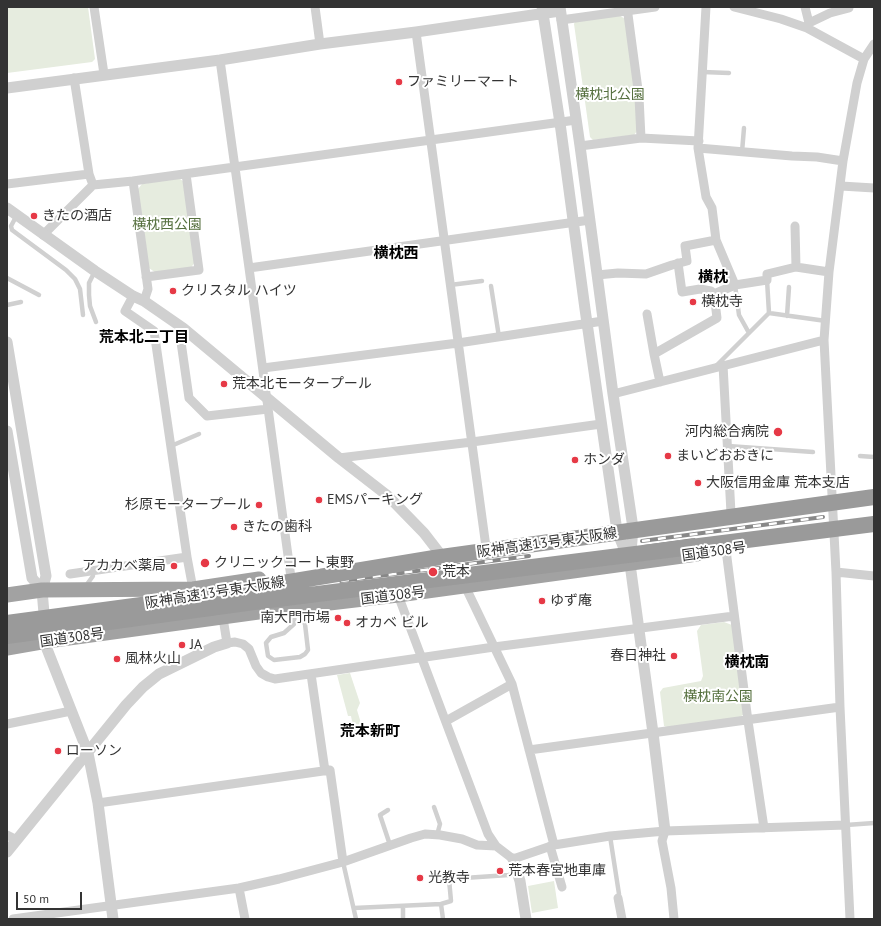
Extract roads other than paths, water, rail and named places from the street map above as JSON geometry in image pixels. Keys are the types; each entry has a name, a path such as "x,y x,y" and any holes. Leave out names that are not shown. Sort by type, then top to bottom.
{"highway":[{"path":"7,613 158,600 290,575 486,547 617,531 874,490"},
{"name":"阪神高速13号東大阪線","path":"7,623 189,594 874,497"},
{"path":"509,548 638,538 874,506"},
{"path":"437,580 499,567 663,542 874,514"},
{"name":"阪神高速13号東大阪線","path":"7,636 254,602 874,524"},
{"name":"国道308号","path":"7,648 47,641 295,607 398,596 874,530"},
{"path":"7,595 42,590 189,594"}],"street":[{"path":"94,7 104,74"},
{"path":"315,7 320,44"},
{"path":"7,88 416,32 543,10 561,13 655,7"},
{"path":"706,7 698,144 706,197 712,208 716,240 735,285"},
{"path":"734,7 808,25 864,59"},
{"path":"805,7 808,25"},
{"path":"808,25 830,13 849,8"},
{"path":"628,9 639,97 641,138"},
{"path":"543,10 617,531 630,564"},
{"path":"561,13 613,394 633,528 630,564 665,831 662,841 671,888 674,919"},
{"path":"416,32 486,547"},
{"path":"850,919 840,708 836,572 824,340 829,272 843,161 857,83 864,59 874,44"},
{"path":"220,60 295,607"},
{"path":"74,78 89,174 93,185"},
{"path":"43,235 93,185 186,174 235,166 576,120"},
{"path":"580,146 641,138 698,144 742,152 817,157 843,161"},
{"path":"7,184 89,174"},
{"path":"146,277 199,270 186,174"},
{"path":"133,181 148,289 144,301"},
{"path":"841,186 874,188"},
{"path":"7,208 95,271 133,296 144,301 183,328 339,458 388,496 424,533 465,586 512,684 562,887"},
{"path":"249,268 590,220"},
{"path":"795,226 796,267"},
{"path":"597,275 618,273 646,274 687,261 685,246 716,240"},
{"path":"654,354 717,318 714,294 711,291 700,289 682,292 678,263"},
{"path":"714,294 735,285 767,280 767,274 796,267 829,272"},
{"path":"133,296 125,311 154,331 187,557 189,594"},
{"path":"647,314 660,382"},
{"path":"263,368 458,343 603,321"},
{"path":"183,328 181,342 190,398 207,416 268,409"},
{"path":"613,394 824,340"},
{"path":"7,342 46,576 42,590 49,656 88,753 98,803 113,919"},
{"path":"719,367 728,446 731,513"},
{"path":"339,458 472,442 601,424"},
{"path":"22,436 7,436 32,578 42,590"},
{"path":"726,550 748,721 764,828"},
{"path":"70,574 187,557"},
{"path":"836,572 874,576"},
{"path":"398,596 423,658 488,834 496,846 513,859 520,881 526,919"},
{"path":"7,852 12,838 88,753 126,705 143,687 159,674 214,647 235,642 243,644 249,649 256,666 262,673 275,679 494,647 734,616"},
{"path":"223,618 227,643"},
{"path":"311,674 324,771"},
{"path":"446,721 512,684"},
{"path":"529,750 840,708"},
{"path":"7,724 71,711"},
{"path":"98,803 330,770 343,862"},
{"path":"513,859 552,845 610,836 665,831 846,825"},
{"path":"13,919 239,888 343,862 425,834 462,839 477,845 496,846"},
{"path":"239,888 245,919"},
{"path":"618,898 622,919"}],"lane":[{"path":"703,72 729,73"},
{"path":"742,152 744,128"},
{"path":"17,215 11,226 12,230 66,270 75,279 80,289 83,315"},
{"path":"95,271 89,283 89,295 90,306 96,322"},
{"path":"7,278 39,295"},
{"path":"719,367 769,313 767,280"},
{"path":"450,285 482,281"},
{"path":"735,285 739,315 749,333"},
{"path":"491,286 499,337"},
{"path":"787,316 789,287"},
{"path":"7,305 21,302"},
{"path":"769,313 826,321"},
{"path":"171,446 199,434"},
{"path":"728,446 813,452"},
{"path":"860,456 874,456"},
{"path":"83,590 93,576"},
{"path":"295,607 305,624 308,650 305,654 300,656 274,660 268,656 266,642 271,637 284,633 294,624 295,607"},
{"path":"434,807 440,824 437,835"},
{"path":"388,810 380,815 390,845"},
{"path":"846,825 874,823"},
{"path":"610,836 619,894 618,898"},
{"path":"343,862 356,919"},
{"path":"354,908 441,904 451,901 449,879 509,875 517,871"},
{"path":"441,904 443,919"},
{"path":"403,906 403,919"}],"railway":[{"path":"642,541 823,517"},
{"path":"644,547 694,540"},
{"path":"453,566 529,556"},
{"path":"459,572 503,566"},
{"path":"341,581 439,568"},
{"path":"341,587 441,574"}],"place":[{"name":"ファミリーマート","path":"399,82"},
{"name":"きたの酒店","path":"34,216"},
{"name":"クリスタル ハイツ","path":"173,291"},
{"name":"横枕寺","path":"693,302"},
{"name":"荒本北モータープール","path":"224,384"},
{"name":"河内総合病院","path":"778,432"},
{"name":"まいどおおきに","path":"668,456"},
{"name":"ホンダ","path":"575,460"},
{"name":"大阪信用金庫 荒本支店","path":"698,483"},
{"name":"EMSパーキング","path":"319,500"},
{"name":"杉原モータープール","path":"259,505"},
{"name":"きたの歯科","path":"234,527"},
{"name":"クリニックコート東野","path":"205,563"},
{"name":"アカカベ薬局","path":"174,566"},
{"name":"荒本","path":"433,572"},
{"name":"ゆず庵","path":"542,601"},
{"name":"南大門市場","path":"338,618"},
{"name":"オカベ ビル","path":"347,623"},
{"name":"JA","path":"182,645"},
{"name":"春日神社","path":"674,656"},
{"name":"風林火山","path":"117,659"},
{"name":"ローソン","path":"58,751"},
{"name":"荒本春宮地車庫","path":"500,871"},
{"name":"光教寺","path":"420,878"}],"district":[{"name":"横枕西","path":"396,254"},
{"name":"横枕","path":"713,278"},
{"name":"荒本北二丁目","path":"144,338"},
{"name":"横枕南","path":"747,663"},
{"name":"荒本新町","path":"370,732"}],"park label":[{"name":"横枕北公園","path":"610,95"},
{"name":"横枕西公園","path":"167,225"},
{"name":"横枕南公園","path":"718,697"}]}
